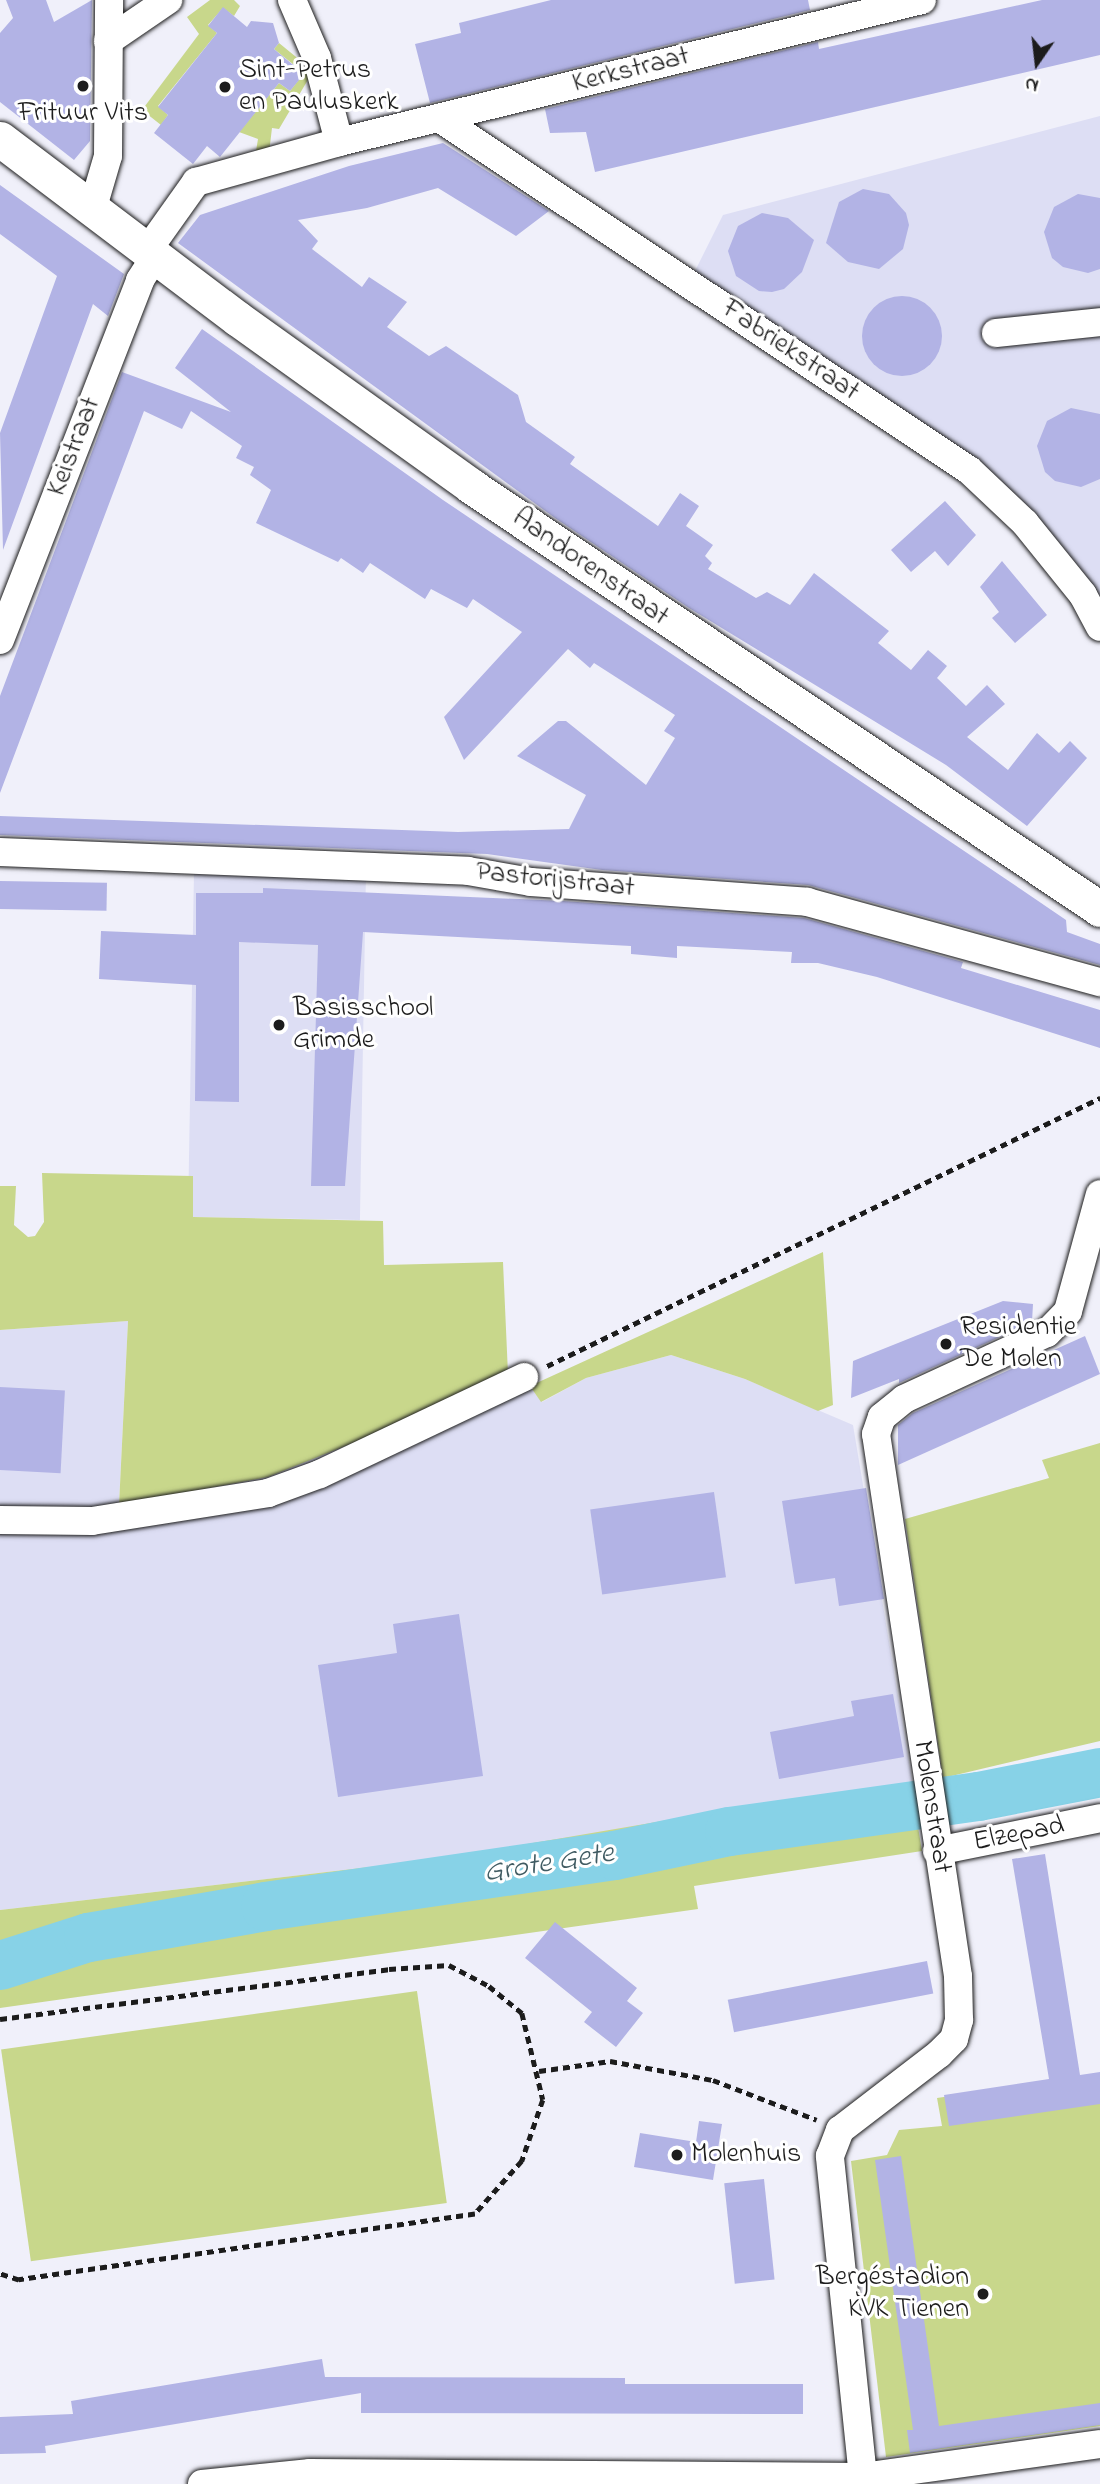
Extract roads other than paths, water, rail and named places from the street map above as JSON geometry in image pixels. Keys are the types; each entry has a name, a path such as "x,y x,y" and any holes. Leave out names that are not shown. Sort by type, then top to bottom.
{"main road":[{"name":"Aandorenstraat","path":"0,139 93,207 151,254 494,502 1100,909"}],"street":[{"path":"93,207 108,156 109,0"},
{"path":"108,41 169,0"},
{"path":"292,0 317,58 339,142"},
{"name":"Kerkstraat","path":"151,254 196,182 339,142 922,0"},
{"name":"Fabriekstraat","path":"439,118 970,470 1025,523 1083,595 1100,627"},
{"name":"Keistraat","path":"0,640 151,254"},
{"path":"996,333 1100,322"},
{"name":"Pastorijstraat","path":"0,852 468,871 531,882 807,902 1100,982"},
{"name":"Molenstraat","path":"863,2477 829,2180 830,2157 840,2130 954,2039 960,2020 958,1976 876,1434 882,1418 904,1399 1047,1333 1061,1318 1076,1286 1100,1194"},
{"path":"0,1520 92,1521 268,1493 320,1474 524,1377"},
{"name":"Elzepad","path":"936,1839 1100,1818"},
{"path":"202,2484 310,2473 863,2477 1100,2444"}],"waterway":[{"name":"Grote Gete","path":"0,1965 88,1937 265,1906 614,1855 729,1831 978,1796 1100,1772"}],"place":[{"name":"Frituur Vits","path":"83,86"},
{"name":"Sint-Petrus en Pauluskerk","path":"225,87"},
{"name":"Basisschool Grimde","path":"279,1025"},
{"name":"Residentie De Molen","path":"946,1344"},
{"name":"Molenhuis","path":"677,2155"},
{"name":"Bergéstadion KVK Tienen","path":"983,2294"}]}
